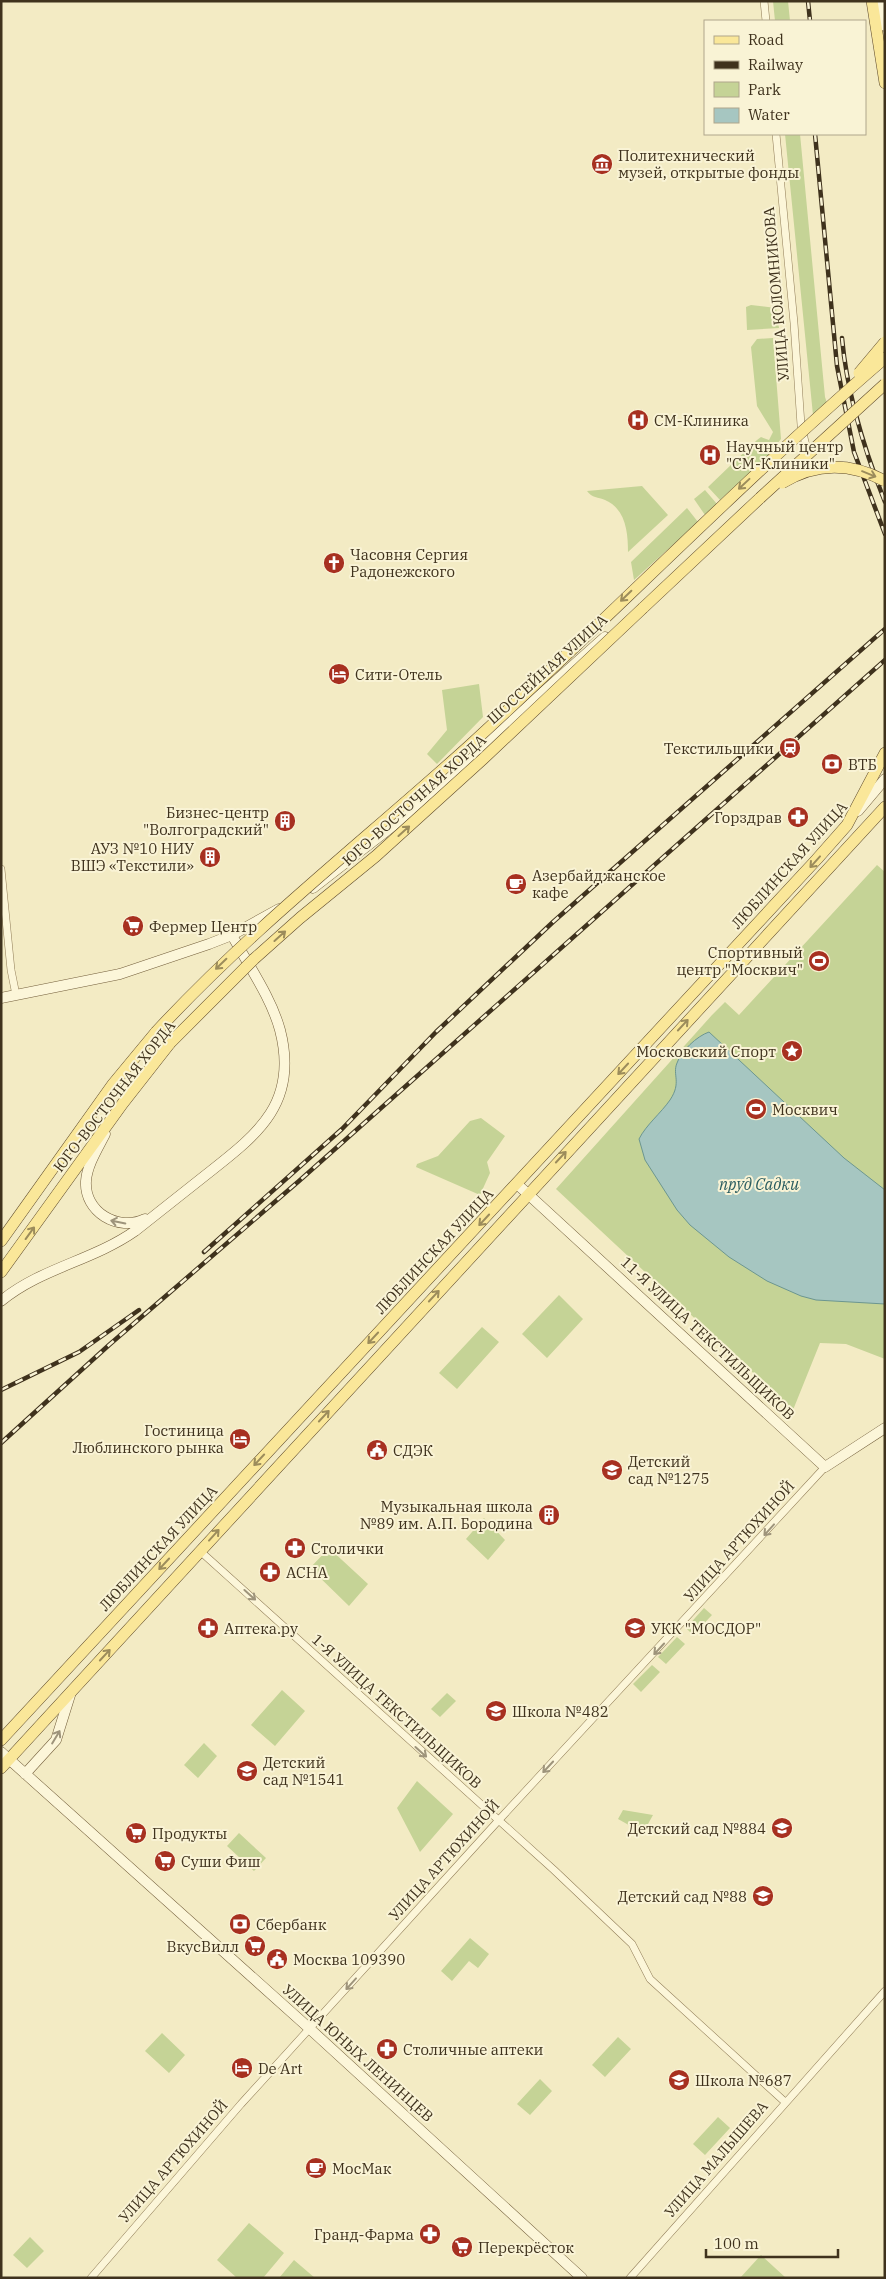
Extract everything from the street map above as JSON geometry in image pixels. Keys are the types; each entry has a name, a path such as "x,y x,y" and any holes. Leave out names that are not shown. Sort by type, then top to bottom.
{"main road":[{"path":"872,1 885,83"},
{"path":"879,1 885,26"},
{"path":"835,401 885,342"},
{"name":"ЮГО-ВОСТОЧНАЯ ХОРДА","path":"1,1241 114,1084 156,1032 197,988 242,945 470,745 718,509 835,401 885,358"},
{"path":"859,404 885,382"},
{"name":"ЮГО-ВОСТОЧНАЯ ХОРДА","path":"1,1272 170,1043 254,959 300,918 376,856 483,759 885,382"},
{"name":"ШОССЕЙНАЯ УЛИЦА","path":"1,998 120,974 209,944 232,935 289,903 326,879 394,825 651,595 836,425"},
{"path":"760,498 794,476 823,467 855,469 885,482"},
{"path":"846,825 885,753"},
{"name":"ЛЮБЛИНСКАЯ УЛИЦА","path":"1,1740 517,1184 846,825 885,779"},
{"name":"ЛЮБЛИНСКАЯ УЛИЦА","path":"4,1760 72,1691 885,807"},
{"path":"874,819 885,813"},
{"path":"1,1301 15,1290 41,1276 88,1258 117,1244 258,1132 268,1117 280,1095 284,1075 285,1052 279,1028 268,1002 232,935"},
{"path":"124,1103 91,1163 86,1178 90,1199 103,1216 123,1223 144,1220 163,1208"},
{"name":"11-Я УЛИЦА ТЕКСТИЛЬЩИКОВ","path":"517,1184 825,1467"},
{"path":"825,1467 885,1428"},
{"path":"25,1774 56,1740 62,1728 72,1691"},
{"name":"УЛИЦА ЮНЫХ ЛЕНИНЦЕВ","path":"4,1760 25,1774 310,2029 582,2278"}],"street":[{"path":"764,1 766,20"},
{"name":"УЛИЦА КОЛОМНИКОВА","path":"776,135 794,323 801,424 807,450"},
{"path":"1,869 11,970 16,995"},
{"name":"УЛИЦА АРТЮХИНОЙ","path":"91,2278 241,2104 498,1821 825,1467"},
{"name":"1-Я УЛИЦА ТЕКСТИЛЬЩИКОВ","path":"200,1551 540,1857 632,1944 650,1979 785,2102"},
{"name":"УЛИЦА МАЛЫШЕВА","path":"630,2278 885,1991"}],"green space":[{"path":"773,1 788,1 790,20 775,20"},
{"path":"785,135 800,135 825,397 828,406 813,415"},
{"path":"751,305 776,308 779,328 747,330 746,307"},
{"path":"773,338 781,439 765,459 720,500 708,487 757,440 761,437 769,440 773,432 757,406 751,347 757,339"},
{"path":"642,486 668,515 628,552 626,530 622,515 612,504 593,496 587,491"},
{"path":"705,490 717,504 705,515 694,499"},
{"path":"687,508 698,522 634,580 631,562"},
{"path":"479,684 483,717 437,764 427,754 447,730 442,690"},
{"name":"Москвич","path":"877,865 885,872 885,1359 846,1344 820,1343 793,1410 556,1189 712,1015 725,1002 739,1015"},
{"path":"481,1118 505,1136 487,1162 490,1173 480,1195 416,1167 417,1164 438,1156 470,1121"},
{"path":"559,1295 583,1319 547,1358 522,1334"},
{"path":"482,1327 499,1342 457,1389 439,1373"},
{"path":"484,1518 505,1540 488,1560 466,1539"},
{"path":"329,1548 368,1584 349,1606 310,1568"},
{"path":"704,1608 712,1615 693,1635 686,1628"},
{"path":"677,1637 685,1644 666,1664 658,1657"},
{"path":"652,1665 660,1672 641,1692 633,1684"},
{"path":"282,1690 305,1711 275,1746 251,1725"},
{"path":"447,1693 456,1701 440,1717 431,1709"},
{"path":"204,1743 217,1756 198,1778 184,1765"},
{"path":"417,1781 453,1814 420,1852 397,1808"},
{"path":"623,1810 653,1815 643,1833 618,1819"},
{"path":"239,1833 266,1858 254,1871 227,1846"},
{"path":"470,1938 489,1954 478,1968 469,1961 452,1981 441,1971"},
{"path":"162,2033 185,2055 169,2073 145,2051"},
{"path":"618,2037 631,2049 605,2077 592,2065"},
{"path":"540,2079 552,2091 530,2115 517,2104"},
{"path":"718,2117 730,2128 705,2155 693,2144"},
{"path":"249,2223 284,2253 263,2278 237,2278 217,2260"},
{"path":"30,2237 44,2251 27,2268 13,2255"},
{"path":"761,2255 786,2278 740,2278"},
{"path":"294,2260 315,2278 279,2278"}],"water":[{"name":"пруд Садки","path":"709,1032 844,1158 885,1190 885,1304 816,1300 801,1296 767,1281 729,1257 690,1225 677,1210 645,1160 639,1139 674,1094 676,1067 679,1058 695,1040"}],"railway":[{"path":"808,1 810,20"},
{"path":"815,135 837,366 854,452 885,534"},
{"path":"842,338 852,401 870,462 885,502"},
{"path":"204,1252 342,1129 436,1032 553,922 885,629"},
{"path":"1,1443 109,1345 299,1181 885,660"},
{"path":"1,1390 79,1352 139,1310"}],"place":[{"name":"Политехнический музей, открытые фонды","path":"602,164"},
{"name":"СМ-Клиника","path":"638,420"},
{"name":"Научный центр \"СМ-Клиники\"","path":"710,455"},
{"name":"Часовня Сергия Радонежского","path":"334,563"},
{"name":"Сити-Отель","path":"339,674"},
{"name":"Текстильщики","path":"790,748"},
{"name":"ВТБ","path":"832,764"},
{"name":"Горздрав","path":"798,817"},
{"name":"Бизнес-центр \"Волгоградский\"","path":"285,821"},
{"name":"АУЗ №10 НИУ ВШЭ «Текстили»","path":"210,857"},
{"name":"Азербайджанское кафе","path":"516,884"},
{"name":"Фермер Центр","path":"133,926"},
{"name":"Спортивный центр \"Москвич\"","path":"819,961"},
{"name":"Московский Спорт","path":"792,1051"},
{"name":"Москвич","path":"756,1109"},
{"name":"Гостиница Люблинского рынка","path":"240,1439"},
{"name":"СДЭК","path":"377,1450"},
{"name":"Детский сад №1275","path":"612,1470"},
{"name":"Музыкальная школа №89 им. А.П. Бородина","path":"549,1515"},
{"name":"Столички","path":"295,1548"},
{"name":"АСНА","path":"270,1572"},
{"name":"Аптека.ру","path":"208,1628"},
{"name":"УКК \"МОСДОР\"","path":"635,1628"},
{"name":"Школа №482","path":"496,1711"},
{"name":"Детский сад №1541","path":"247,1771"},
{"name":"Детский сад №884","path":"782,1828"},
{"name":"Продукты","path":"136,1833"},
{"name":"Суши Фиш","path":"165,1861"},
{"name":"Детский сад №88","path":"763,1896"},
{"name":"Сбербанк","path":"240,1924"},
{"name":"ВкусВилл","path":"255,1946"},
{"name":"Москва 109390","path":"277,1959"},
{"name":"Столичные аптеки","path":"387,2049"},
{"name":"De Art","path":"242,2068"},
{"name":"Школа №687","path":"679,2080"},
{"name":"МосМак","path":"316,2168"},
{"name":"Гранд-Фарма","path":"430,2234"},
{"name":"Перекрёсток","path":"462,2247"}]}
